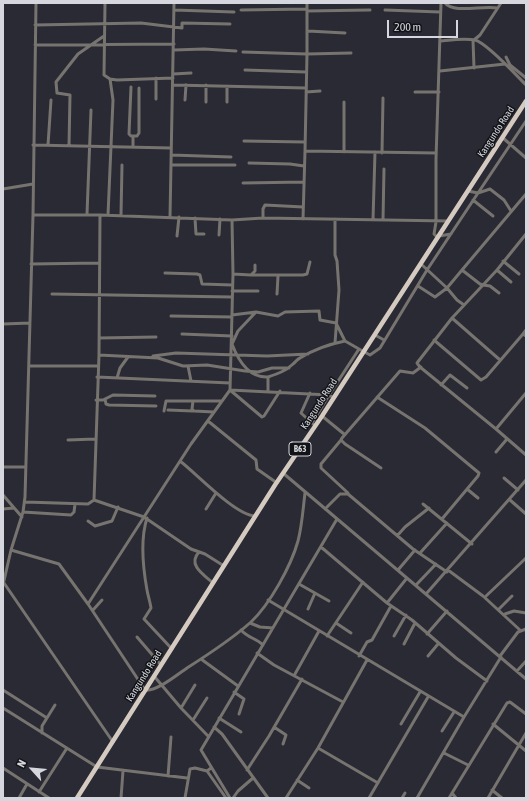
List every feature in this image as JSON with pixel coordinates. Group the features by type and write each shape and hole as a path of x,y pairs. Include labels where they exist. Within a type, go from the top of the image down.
{"highway":[{"name":"Kangundo Road","path":"77,798 114,742 145,690 314,424 322,416 334,398 526,102"}],"street":[{"path":"36,3 33,215 25,502 3,584 114,742"},
{"path":"105,3 104,72 110,79 113,100 108,215"},
{"path":"170,217 174,74 174,3"},
{"path":"303,219 308,31 307,3"},
{"path":"441,3 440,71 436,153 436,222 434,234 438,237 452,234"},
{"path":"445,3 451,7 474,8 486,6 497,8"},
{"path":"474,40 480,35 501,3"},
{"path":"174,10 234,12"},
{"path":"241,10 370,10"},
{"path":"385,10 440,12"},
{"path":"35,25 104,25 141,23 182,28 182,23 230,24"},
{"path":"308,31 345,33"},
{"path":"69,146 70,96 57,93 56,82 70,62 104,36"},
{"path":"440,41 474,40 480,42 526,85"},
{"path":"474,40 474,68"},
{"path":"35,45 174,44"},
{"path":"174,50 204,49 236,51"},
{"path":"243,52 307,54 351,53"},
{"path":"506,56 510,65 526,78"},
{"path":"440,71 505,64"},
{"path":"246,70 306,72"},
{"path":"174,74 191,73"},
{"path":"156,78 156,99"},
{"path":"110,79 173,78"},
{"path":"173,85 306,88"},
{"path":"185,100 186,85"},
{"path":"206,85 206,102"},
{"path":"227,86 227,102"},
{"path":"131,87 129,134 133,136 133,147"},
{"path":"133,136 137,136 139,134 139,88"},
{"path":"306,92 320,91"},
{"path":"414,92 439,92"},
{"path":"382,153 383,98"},
{"path":"48,145 51,100"},
{"path":"344,102 344,152"},
{"path":"87,214 91,110"},
{"path":"336,323 345,341 371,355 380,348 427,270 526,121"},
{"path":"503,138 526,158"},
{"path":"244,142 305,142"},
{"path":"33,145 171,148"},
{"path":"305,151 436,153"},
{"path":"373,220 375,152"},
{"path":"171,155 231,156"},
{"path":"249,163 290,164 304,166"},
{"path":"121,215 122,165"},
{"path":"171,165 236,165"},
{"path":"383,220 384,169"},
{"path":"243,183 304,182"},
{"path":"3,189 33,184"},
{"path":"468,191 478,193 490,190 504,200 511,211"},
{"path":"418,286 435,297 447,288 526,194"},
{"path":"473,200 493,216"},
{"path":"263,218 263,209 265,205 303,207"},
{"path":"33,215 87,214 232,220 263,218 448,221"},
{"path":"94,500 99,338 100,215"},
{"path":"177,236 178,217"},
{"path":"195,218 196,234 204,234"},
{"path":"219,235 220,219"},
{"path":"335,219 335,255 339,290 335,343"},
{"path":"88,604 145,518 180,461 230,390 233,274 232,220"},
{"path":"526,234 496,270 452,318 417,363 420,368 526,455"},
{"path":"424,258 431,264"},
{"path":"503,261 519,274"},
{"path":"233,274 251,276 297,276 307,274 310,269 310,262"},
{"path":"31,264 99,263"},
{"path":"421,264 447,288 456,300 464,305"},
{"path":"251,276 255,271 255,265"},
{"path":"462,270 478,283 490,286 499,293"},
{"path":"496,270 511,282"},
{"path":"165,273 197,274 200,275 202,284 232,285"},
{"path":"414,274 422,279"},
{"path":"277,294 278,276"},
{"path":"232,291 258,291"},
{"path":"402,293 410,298"},
{"path":"52,294 232,296"},
{"path":"171,316 232,316 256,312 278,316 285,312 319,311 320,320 336,323"},
{"path":"250,372 236,354 232,344 238,331 256,312"},
{"path":"452,318 500,360"},
{"path":"3,324 30,323"},
{"path":"434,340 481,380 486,377 524,335 526,330"},
{"path":"182,334 232,336"},
{"path":"375,335 384,340"},
{"path":"99,338 156,337"},
{"path":"98,355 158,358 182,366 207,365 250,372 262,377 268,377 289,368 300,358 308,354 335,343 345,341"},
{"path":"310,393 301,413 314,424 329,395 359,348"},
{"path":"147,357 176,353 268,356 308,354"},
{"path":"118,378 120,368 128,356"},
{"path":"29,366 98,366"},
{"path":"188,366 191,381"},
{"path":"250,372 289,368"},
{"path":"420,368 415,373 400,371 344,434 341,440 321,464 321,468 348,494 397,536 415,550 485,597 521,631"},
{"path":"441,385 450,375 467,388"},
{"path":"97,377 230,383"},
{"path":"268,377 268,390"},
{"path":"230,390 268,390 310,393 329,395 334,398"},
{"path":"230,390 262,417 280,391"},
{"path":"496,429 526,393"},
{"path":"96,400 104,399 113,395 155,396"},
{"path":"377,398 424,428 479,473 442,519"},
{"path":"104,399 106,404 109,406 156,406"},
{"path":"164,411 166,401 168,400 222,401"},
{"path":"193,401 193,411"},
{"path":"168,410 214,412"},
{"path":"322,416 344,434"},
{"path":"208,421 253,457 256,460 257,469 277,483"},
{"path":"68,440 95,439"},
{"path":"496,452 507,439"},
{"path":"341,440 381,468"},
{"path":"180,461 216,493 248,514 256,516"},
{"path":"3,467 26,467"},
{"path":"283,473 526,679"},
{"path":"504,478 518,490"},
{"path":"426,594 472,544 526,481"},
{"path":"325,509 340,494 341,486"},
{"path":"467,489 478,498"},
{"path":"206,509 216,493"},
{"path":"11,550 61,565 93,610 145,690 152,690 201,659 241,630 250,623 268,600 282,578 295,551 300,532 305,493"},
{"path":"340,494 348,494"},
{"path":"3,495 22,517"},
{"path":"25,502 88,504 94,500"},
{"path":"94,500 145,518 183,544 224,566"},
{"path":"510,500 526,514"},
{"path":"23,512 71,515 74,512 75,504"},
{"path":"423,504 472,544"},
{"path":"3,508 14,508"},
{"path":"88,521 95,526 112,521 118,508"},
{"path":"397,536 405,527 429,508"},
{"path":"145,518 144,555 147,590 151,608 144,619 172,649"},
{"path":"253,778 232,798 211,768 201,750 337,519"},
{"path":"420,553 447,523"},
{"path":"321,547 387,603 406,615 438,644 480,678 487,681"},
{"path":"398,570 415,550"},
{"path":"199,552 194,560 196,568 213,583"},
{"path":"485,597 526,558"},
{"path":"416,585 436,564"},
{"path":"387,603 407,578"},
{"path":"327,636 363,582"},
{"path":"299,584 329,601"},
{"path":"308,609 315,593"},
{"path":"499,610 512,596"},
{"path":"93,610 102,600"},
{"path":"268,600 359,656 464,717"},
{"path":"359,656 367,642 372,640 392,606"},
{"path":"504,614 514,610 526,613"},
{"path":"426,634 447,611"},
{"path":"394,636 406,615"},
{"path":"250,623 260,628 273,628"},
{"path":"336,623 351,633"},
{"path":"404,644 415,623"},
{"path":"417,798 500,657 521,631 526,628"},
{"path":"241,630 246,636 257,640 262,645"},
{"path":"295,674 319,631"},
{"path":"137,637 161,665"},
{"path":"428,656 438,644"},
{"path":"257,653 274,665 295,674 343,702"},
{"path":"201,659 238,686"},
{"path":"286,798 318,748 367,660"},
{"path":"517,671 526,661"},
{"path":"154,676 181,708 208,736"},
{"path":"247,770 302,679"},
{"path":"181,708 195,686"},
{"path":"3,690 47,718"},
{"path":"234,692 244,699 239,714"},
{"path":"401,724 420,692"},
{"path":"369,798 428,697"},
{"path":"193,720 207,698"},
{"path":"449,798 493,724 508,702 526,714"},
{"path":"42,733 42,728 55,705"},
{"path":"3,708 97,767 187,778"},
{"path":"442,731 454,712"},
{"path":"219,718 241,732"},
{"path":"493,724 526,751"},
{"path":"214,727 222,734 268,798"},
{"path":"274,727 286,735 283,744"},
{"path":"488,798 526,733"},
{"path":"168,776 172,737"},
{"path":"39,792 67,748"},
{"path":"318,748 378,783"},
{"path":"444,752 468,765"},
{"path":"3,768 49,798"},
{"path":"185,798 187,778 191,768 207,771 226,798"},
{"path":"207,771 211,768"},
{"path":"121,798 123,771"},
{"path":"297,780 309,788"},
{"path":"19,798 27,784"},
{"path":"492,790 502,798"},
{"path":"402,798 405,793"},
{"path":"452,793 456,798"}]}
